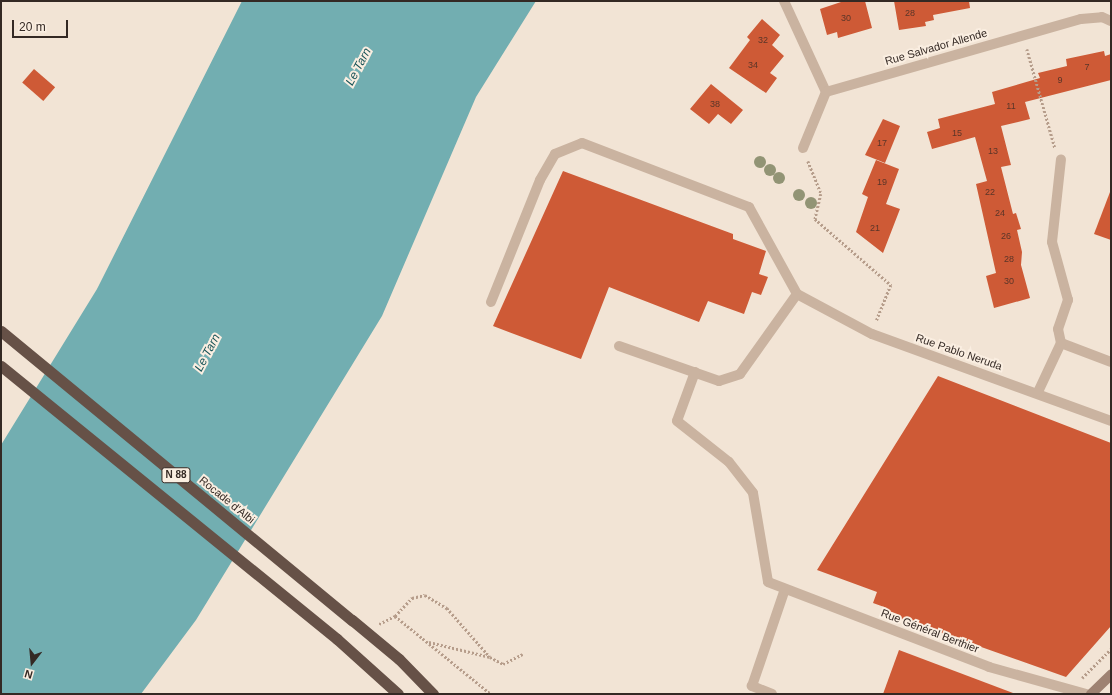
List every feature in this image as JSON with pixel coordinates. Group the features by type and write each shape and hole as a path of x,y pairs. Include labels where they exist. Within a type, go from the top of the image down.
{"highway":[{"name":"Rocade d'Albi","path":"1,331 399,659 433,694"},
{"name":"N 88","path":"1,366 337,639 398,694"},
{"path":"399,659 443,694"}],"main road":[{"path":"1091,694 1111,675"}],"street":[{"path":"784,1 826,92 803,148"},
{"name":"Rue Salvador Allende","path":"826,92 1081,19 1102,18 1111,20"},
{"path":"491,302 540,180 555,154 582,143 749,207 797,294 740,374 719,380 619,346"},
{"path":"1038,392 1061,343 1058,329 1068,300 1052,242 1061,159"},
{"name":"Rue Pablo Neruda","path":"797,294 872,334 1038,392 1111,421"},
{"path":"1061,343 1111,362"},
{"name":"Rue Général Berthier","path":"695,372 677,421 729,462 753,493 768,582 989,667 1086,694"},
{"path":"772,694 750,690 785,588"}],"path":[{"path":"1023,35 1052,143 1061,159"},
{"path":"803,148 822,194 815,219 891,285 872,334"},
{"path":"376,626 395,616 412,598 425,595 447,608 490,657"},
{"path":"395,616 491,694"},
{"path":"427,642 490,657 503,664 523,654"},
{"path":"1075,691 1095,662 1111,649"}],"water":[{"name":"Le Tarn","path":"242,1 536,1 476,97 382,316 196,620 141,694 1,694 1,445 97,289"}],"building":[{"path":"844,1 865,1 872,28 838,38 837,32 827,35 820,9"},
{"path":"894,1 969,1 970,8 933,15 934,20 925,22 926,26 899,30"},
{"path":"762,19 780,35 772,45 784,56 770,73 777,78 766,93 729,68 750,40 747,37"},
{"path":"1104,51 1105,56 1111,54 1111,80 1025,102 1030,119 1001,126 1011,165 1001,167 1013,214 1016,213 1021,229 1017,230 1022,252 1021,265 1030,298 994,308 986,276 996,273 976,184 987,181 975,137 932,149 927,132 940,128 938,119 995,104 992,92 1040,78 1038,73 1067,66 1066,59"},
{"path":"34,69 55,87 43,101 22,83"},
{"path":"711,84 743,110 731,124 718,114 709,124 690,109"},
{"path":"883,119 900,126 885,163 865,155"},
{"path":"876,160 899,169 886,204 900,209 883,253 856,232 868,197 862,194"},
{"path":"563,171 733,234 733,239 766,251 759,274 768,277 761,295 752,292 744,314 708,301 699,322 609,287 581,359 493,326"},
{"path":"1111,192 1111,240 1094,234"},
{"path":"938,376 1111,443 1111,626 1066,677 885,613 887,608 873,603 877,592 817,570"},
{"path":"899,650 1013,693 883,694"}]}
